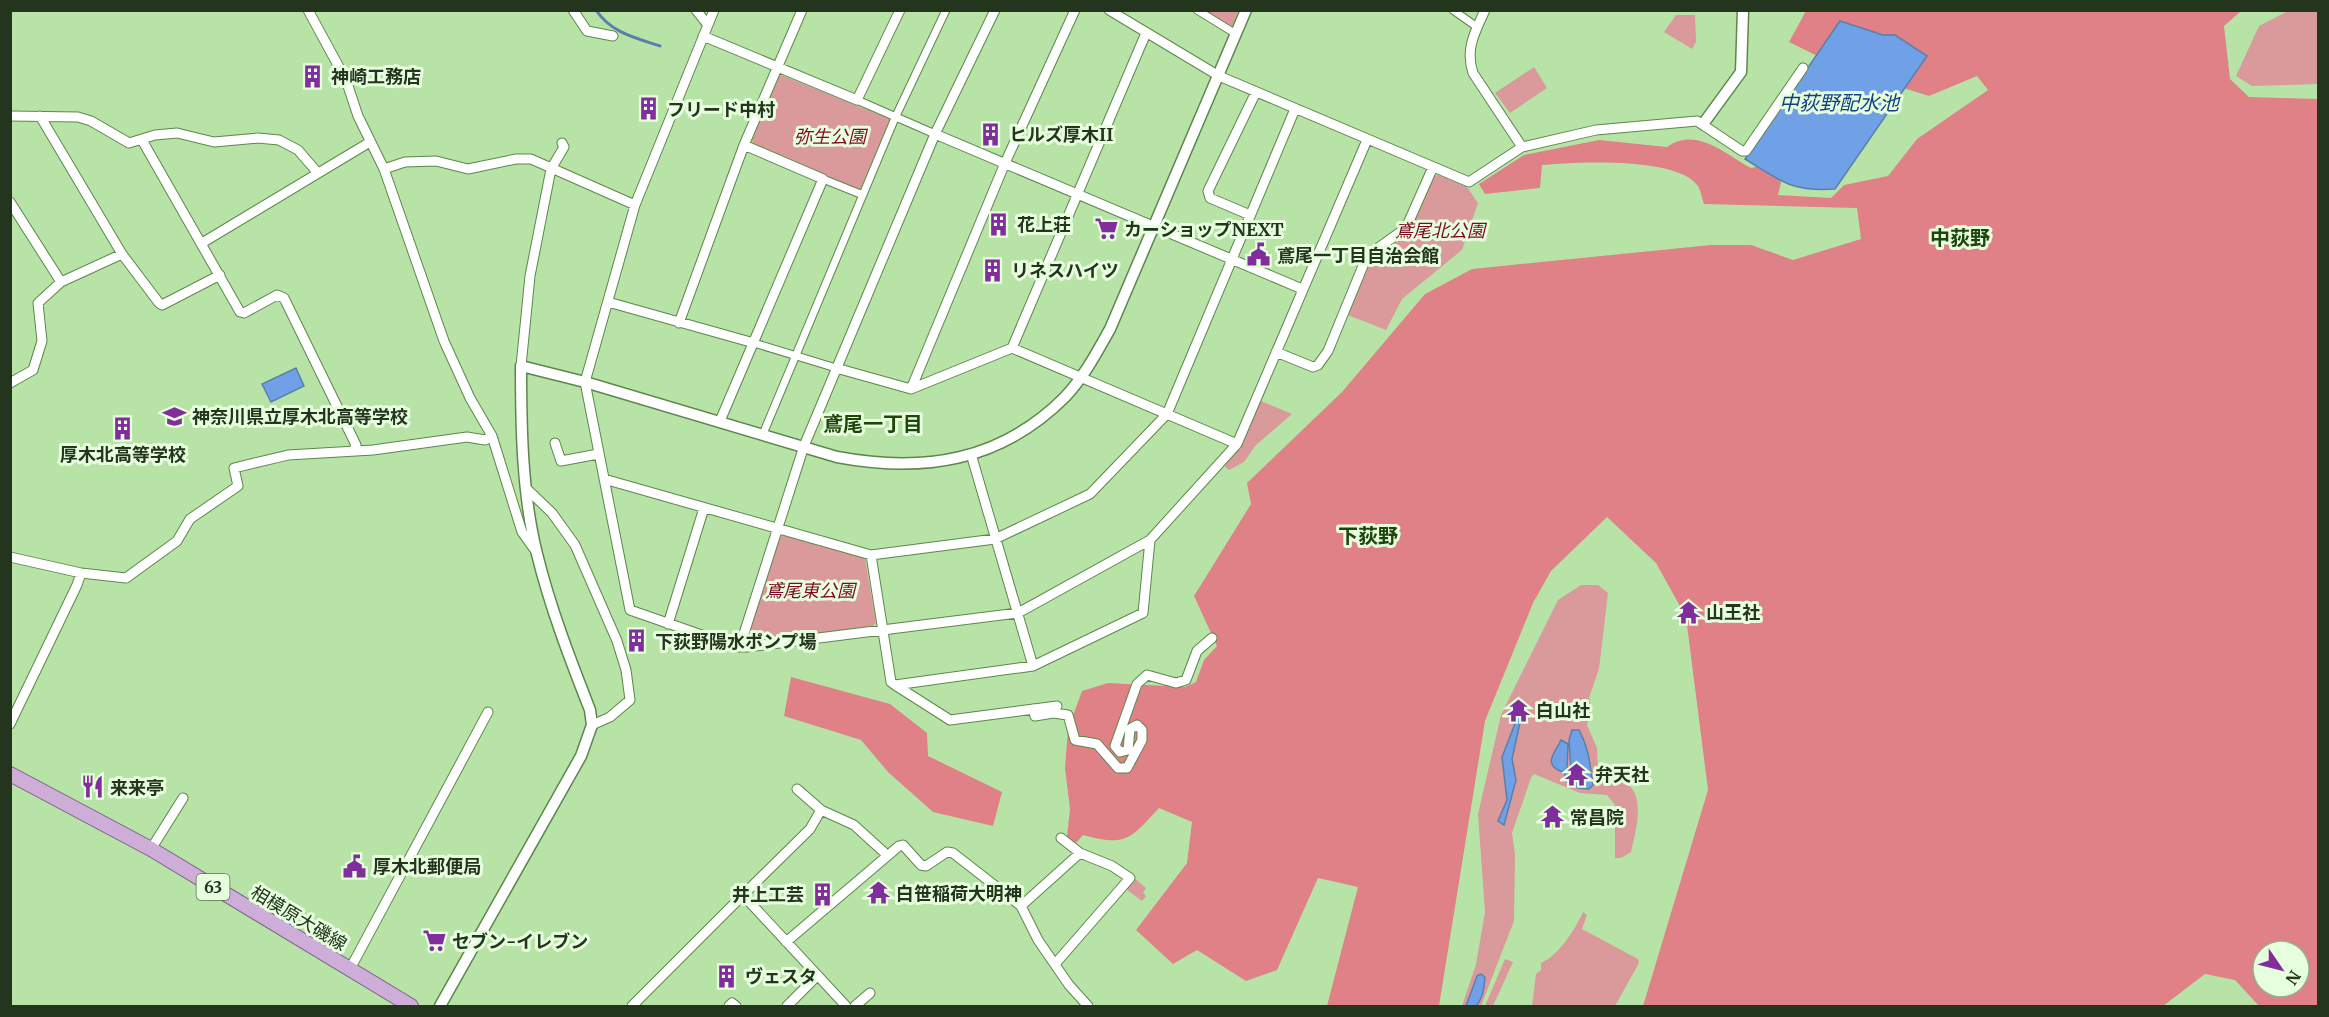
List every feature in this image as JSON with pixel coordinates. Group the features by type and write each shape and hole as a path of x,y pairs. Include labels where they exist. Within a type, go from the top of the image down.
{"main road":[{"name":"相模原大磯線","path":"10,774 151,849 411,1006"}],"street":[{"path":"308,10 346,80 370,142 384,169 444,341 470,398 492,436 525,541 537,553"},
{"path":"573,10 587,31 613,36"},
{"path":"696,10 708,26"},
{"path":"714,10 635,205 585,382 597,454 630,610 740,646 883,631 1018,613 1150,540 1237,444 1367,140"},
{"path":"679,323 744,145 802,10"},
{"path":"857,100 900,10"},
{"path":"763,434 894,118 946,10"},
{"path":"740,646 804,446 934,134 995,10"},
{"path":"911,389 1005,163 1075,10"},
{"path":"1110,10 1219,76 1469,182 1522,147 1596,130 1697,121 1742,151 1746,151 1803,68"},
{"path":"1197,10 1236,34"},
{"path":"521,366 585,382 837,457 875,464 912,465 943,462 994,447 1042,417 1065,396 1082,377 1110,329 1245,10"},
{"path":"1453,10 1477,27"},
{"path":"1485,10 1469,50 1473,73 1522,147"},
{"path":"1703,124 1741,72 1743,10"},
{"path":"1012,348 1146,33"},
{"path":"703,36 1302,289"},
{"path":"1251,215 1210,198 1208,191 1256,92"},
{"path":"604,479 871,555 995,539 1090,494 1167,414 1295,109"},
{"path":"10,116 78,117 91,121 123,142 177,133 214,142 258,138 279,140 298,150 317,172"},
{"path":"40,116 122,254 162,305 220,275"},
{"path":"142,140 240,312 244,313 277,295 284,298 356,445 354,450"},
{"path":"202,243 370,142"},
{"path":"440,1006 581,756 592,725 590,710 558,625 537,553 521,422 521,366 530,276 551,169 564,147 562,143"},
{"path":"744,145 863,195"},
{"path":"384,169 405,162 436,161 468,169 516,159 531,159 635,205"},
{"path":"1276,352 1313,367 1318,365 1328,351 1367,256 1406,228 1433,167"},
{"path":"720,421 824,179"},
{"path":"10,202 61,282"},
{"path":"10,383 33,370 42,341 38,303 61,282 122,254"},
{"path":"608,302 911,389 1012,348 1237,444"},
{"path":"10,557 81,573 126,578 177,541 190,519 238,486 234,468 288,455 373,450 467,437 485,440 492,436"},
{"path":"555,443 561,461 597,454"},
{"path":"971,454 1034,666"},
{"path":"528,490 552,513 575,545 617,641 626,670 630,700 610,717 592,725"},
{"path":"668,624 704,508"},
{"path":"895,685 1034,666 1143,614 1150,540"},
{"path":"871,555 891,682 950,720 1054,708 1068,715 1075,740 1097,744 1118,768 1127,768 1142,740 1142,730 1137,725 1130,729 1128,750 1120,752 1115,746 1140,679 1147,675 1176,683 1186,680 1197,651 1212,638"},
{"path":"10,724 81,573"},
{"path":"350,969 488,712"},
{"path":"797,789 821,810 854,825 887,855"},
{"path":"151,849 183,798"},
{"path":"632,1006 810,829 821,810"},
{"path":"1055,964 1130,878 1112,866 1080,853 1060,838"},
{"path":"786,942 887,855 903,845 921,865 926,866 947,852 953,853 1022,906 1038,940 1088,1006"},
{"path":"1022,906 1080,853"},
{"path":"743,894 846,1006"},
{"path":"787,1006 817,976"},
{"path":"855,1006 870,993"},
{"path":"729,1006 732,1003 737,1005"}],"green space":[{"path":"1203,11 1238,11 1231,28"},
{"path":"2288,11 2318,11 2318,84 2252,86 2236,76 2259,26"},
{"path":"1676,15 1695,15 1696,42 1692,49 1664,32"},
{"path":"1534,67 1547,88 1510,113 1495,93"},
{"name":"弥生公園","path":"781,75 890,119 860,191 753,143 752,140 778,77"},
{"name":"鳶尾北公園","path":"1438,175 1467,187 1478,203 1462,250 1402,299 1386,330 1348,315 1370,262 1410,232 1433,176"},
{"path":"1261,401 1292,414 1256,445 1244,462 1229,470 1225,467 1226,461 1242,444"},
{"name":"鳶尾東公園","path":"782,535 865,558 876,623 873,626 748,642 747,639 779,538"},
{"path":"1581,585 1598,585 1608,593 1599,669 1589,698 1591,711 1587,725 1597,748 1598,771 1606,776 1620,779 1634,792 1638,812 1631,852 1621,858 1615,858 1615,805 1607,795 1580,793 1534,774 1512,833 1515,855 1514,921 1481,1006 1462,1006 1476,964 1485,912 1478,814 1501,715 1558,600"},
{"path":"1134,878 1146,888 1143,893 1146,896 1142,901 1126,889"},
{"path":"1583,912 1587,915 1582,929 1638,959 1639,963 1615,1006 1532,1006 1536,974 1541,970 1541,963 1554,955 1565,942"},
{"path":"1505,959 1513,962 1493,1006 1485,1006"}],"shaded area":[{"path":"1806,11 2241,11 2224,26 2230,79 2249,97 2318,99 2318,1006 2259,1006 2253,999 2311,999 2311,939 2251,939 2251,997 2235,980 2205,974 2163,1006 1643,1006 1708,790 1686,617 1656,563 1607,517 1551,571 1533,603 1485,721 1439,1006 1327,1006 1358,887 1318,878 1277,970 1246,981 1197,950 1173,964 1136,930 1187,863 1192,822 1159,808 1127,838 1109,840 1083,835 1076,843 1067,836 1070,809 1065,768 1068,729 1082,691 1108,683 1185,687 1196,682 1204,660 1217,646 1194,596 1251,504 1247,483 1342,392 1425,294 1472,269 1711,245 1751,245 1793,260 1861,239 1857,208 1704,204 1698,186 1687,176 1648,165 1600,162 1542,165 1540,188 1485,194 1479,184 1524,155 1599,140 1667,147 1678,141 1689,139 1710,144 1751,168 1773,163 1784,170 1778,195 1831,198 1844,185 1888,176 1917,139 1988,90 1977,76 1929,96 1846,70 1789,42"},
{"path":"791,677 890,704 927,733 928,756 1002,792 993,826 933,812 888,772 861,740 784,716"}],"water":[{"name":"中荻野配水池","path":"1840,21 1883,35 1895,35 1927,56 1835,189 1797,187 1778,179 1745,159"},
{"path":"296,368 304,386 271,402 262,384"},
{"path":"1518,716 1521,718 1512,759 1516,780 1504,825 1498,821 1507,800 1502,757"},
{"path":"1572,730 1579,730 1587,750 1593,785 1589,789 1578,788 1565,781 1565,773 1571,770 1569,740"},
{"path":"1561,740 1568,744 1567,769 1562,772 1556,769 1551,762"},
{"path":"1481,974 1485,977 1480,1000 1476,1006 1466,1006 1477,976"}],"waterway":[{"path":"596,10 602,18 617,29 660,46"}],"place":[{"name":"神崎工務店","path":"313,76"},
{"name":"フリード中村","path":"649,109"},
{"name":"ヒルズ厚木II","path":"991,134"},
{"name":"花上荘","path":"999,224"},
{"name":"カーショップNEXT","path":"1106,229"},
{"name":"鳶尾一丁目自治会館","path":"1259,255"},
{"name":"リネスハイツ","path":"993,270"},
{"name":"神奈川県立厚木北高等学校","path":"174,416"},
{"name":"厚木北高等学校","path":"123,428"},
{"name":"山王社","path":"1688,612"},
{"name":"下荻野陽水ポンプ場","path":"637,641"},
{"name":"白山社","path":"1518,710"},
{"name":"弁天社","path":"1577,774"},
{"name":"来来亭","path":"92,787"},
{"name":"常昌院","path":"1552,817"},
{"name":"厚木北郵便局","path":"355,866"},
{"name":"白笹稲荷大明神","path":"878,893"},
{"name":"井上工芸","path":"822,894"},
{"name":"セブン-イレブン","path":"434,941"},
{"name":"ヴェスタ","path":"727,976"}],"district":[{"name":"中荻野","path":"1960,237"},
{"name":"鳶尾一丁目","path":"873,423"},
{"name":"下荻野","path":"1368,535"}]}
